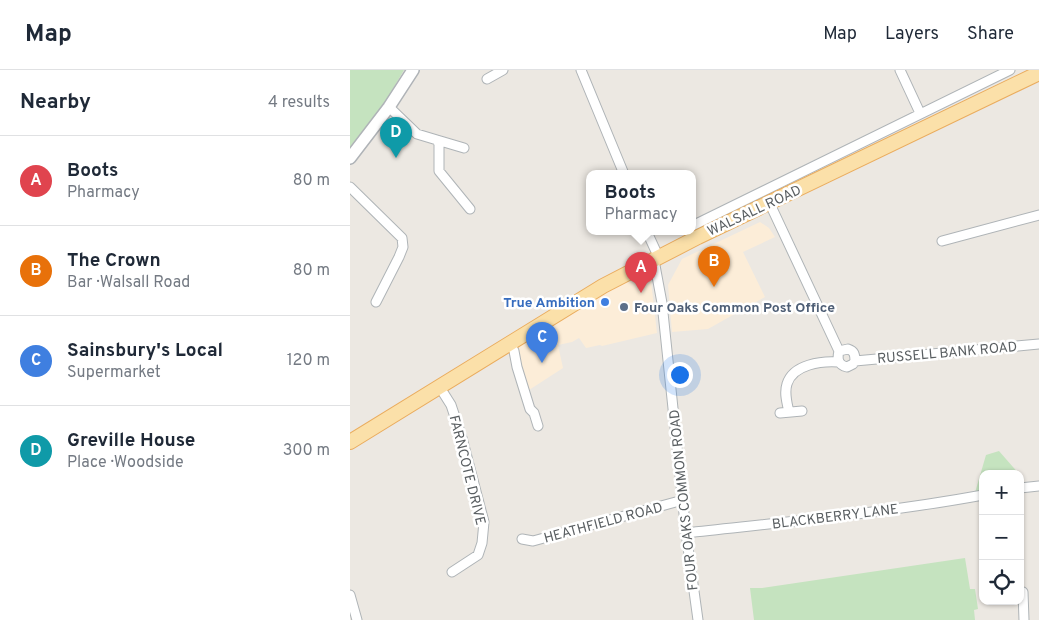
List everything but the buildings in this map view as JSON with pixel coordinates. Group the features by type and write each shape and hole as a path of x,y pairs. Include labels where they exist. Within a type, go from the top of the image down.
{"main road":[{"path":"350,158 389,107 413,70"},
{"name":"WALSALL ROAD","path":"350,442 603,286 698,237 1039,73"}],"street":[{"path":"487,79 503,70"},
{"path":"581,70 622,170"},
{"path":"900,70 920,113"},
{"name":"WALSALL ROAD","path":"696,224 1010,70"},
{"path":"389,107 416,134 464,148"},
{"path":"437,140 439,144 439,171 470,209"},
{"path":"350,187 402,238 403,247 399,257 376,302"},
{"path":"770,204 839,352 838,362 824,361 809,365 784,382 785,412 802,411"},
{"path":"942,241 1039,215"},
{"name":"FOUR OAKS COMMON ROAD","path":"648,235 657,259 686,533 698,620"},
{"path":"510,343 514,351 530,409 534,413 538,426"},
{"name":"RUSSELL BANK ROAD","path":"838,362 847,367 856,361 1039,344"},
{"path":"839,352 848,349 852,350 856,361"},
{"name":"FARNCOTE DRIVE","path":"439,386 451,405 462,438 484,522 482,544 478,555 452,572"},
{"path":"1024,488 1039,486"},
{"name":"BLACKBERRY LANE","path":"686,533 829,517 979,496"},
{"name":"HEATHFIELD ROAD","path":"522,539 533,541 683,500"},
{"path":"350,594 357,620"},
{"path":"1023,605 1024,620"}],"shaded area":[{"path":"760,222 769,228 775,237 743,252 765,297 708,329 672,332 668,285 682,259"},
{"path":"646,270 651,281 657,333 586,348 579,338 572,342 558,345 563,368 529,390 518,359 517,347 591,299"}],"green space":[{"path":"350,70 404,70 384,104 350,147"},
{"path":"999,451 1016,470 982,470 986,455"},
{"path":"979,479 979,495 974,496"},
{"path":"965,558 970,589 975,589 978,609 974,610 975,620 754,620 750,588 762,588"}],"place":[{"name":"Greville House","path":"396,158"},
{"name":"The Crown","path":"714,287"},
{"name":"Boots","path":"641,293"},
{"name":"True Ambition","path":"605,302"},
{"name":"Four Oaks Common Post Office","path":"624,307"},
{"name":"Sainsbury's Local","path":"542,363"}]}
